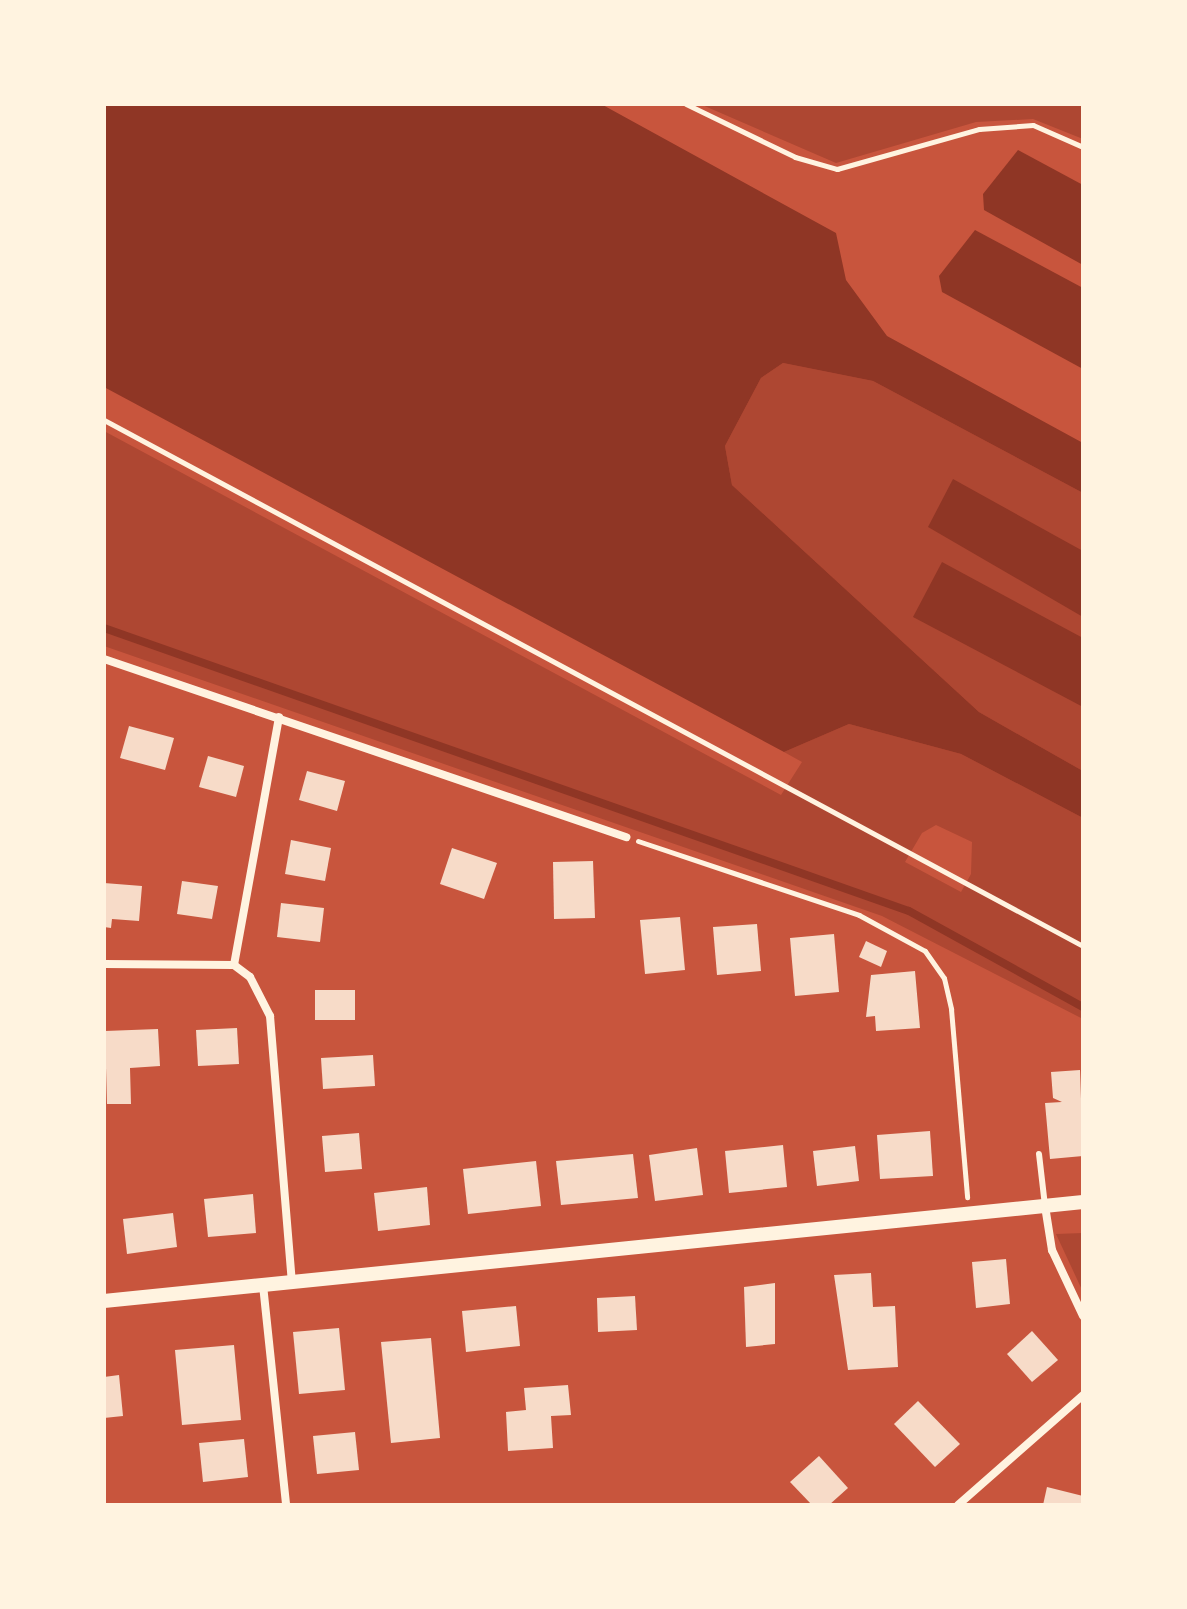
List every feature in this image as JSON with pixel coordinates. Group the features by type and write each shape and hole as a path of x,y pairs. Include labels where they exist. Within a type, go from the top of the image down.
{"street":[{"path":"104,659 626,837"},
{"path":"234,965 279,717"},
{"path":"104,964 234,965 250,977 270,1016 292,1281"},
{"path":"104,1301 1083,1202"},
{"path":"1045,1206 1052,1250 1083,1316"},
{"path":"263,1285 286,1505"},
{"path":"958,1505 1083,1395"}],"lane":[{"path":"1039,1154 1045,1206"}],"path":[{"path":"686,104 809,161 837,169 879,160 979,129 1033,125 1083,147"},
{"path":"104,420 1083,946"},
{"path":"626,837 859,915 925,951 944,978 951,1009 969,1214"}],"shaded area":[{"path":"104,104 601,104 836,233 846,280 887,336 1083,443 1083,493 873,381 783,363 761,378 725,446 732,485 979,712 1083,771 1083,818 961,754 849,724 784,752 104,387"},
{"path":"700,104 1083,104 1083,139 1033,119 976,122 836,163"},
{"path":"1018,150 1083,185 1083,265 984,210 983,194"},
{"path":"975,230 1083,288 1083,369 942,292 939,276"},
{"path":"783,363 873,381 1083,493 1083,771 979,712 732,485 725,446 761,378"},
{"path":"104,431 781,795 802,762 784,752 849,724 961,754 1083,818 1083,1019 882,916 104,646","holes":["936,825 972,842 971,874 961,892 905,862 922,833"]},
{"path":"953,479 1083,551 1083,617 928,527"},
{"path":"942,562 1083,638 1083,707 913,617"},
{"path":"1083,1233 1083,1292 1056,1234"}],"building":[{"path":"129,726 174,738 165,770 120,758"},
{"path":"208,756 244,766 236,797 199,787"},
{"path":"307,771 345,781 337,811 299,800"},
{"path":"291,840 331,848 325,881 285,874"},
{"path":"452,848 497,863 484,899 440,884"},
{"path":"593,861 595,918 554,919 553,862"},
{"path":"182,881 218,886 212,919 177,914"},
{"path":"104,883 142,886 139,921 112,919 111,928 104,927"},
{"path":"281,903 324,908 320,942 277,937"},
{"path":"680,917 685,970 645,974 640,920"},
{"path":"757,924 761,971 717,975 713,927"},
{"path":"834,934 839,992 795,996 790,938"},
{"path":"866,941 887,951 881,967 859,957"},
{"path":"915,971 920,1028 876,1031 875,1016 866,1017 871,975"},
{"path":"315,990 355,990 355,1020 315,1020"},
{"path":"237,1028 239,1064 198,1066 196,1030"},
{"path":"158,1029 160,1066 130,1068 131,1104 107,1104 105,1031"},
{"path":"373,1055 375,1086 323,1089 321,1058"},
{"path":"1080,1070 1083,1156 1050,1159 1045,1103 1062,1102 1053,1098 1051,1072"},
{"path":"930,1131 933,1176 880,1179 877,1135"},
{"path":"359,1133 362,1169 325,1172 322,1136"},
{"path":"783,1145 787,1187 729,1193 725,1151"},
{"path":"855,1146 859,1181 817,1186 813,1151"},
{"path":"697,1148 703,1195 655,1201 649,1155"},
{"path":"633,1154 638,1198 561,1205 556,1161"},
{"path":"536,1161 541,1206 468,1214 463,1169"},
{"path":"427,1187 430,1225 378,1231 374,1193"},
{"path":"253,1194 256,1233 208,1237 204,1199"},
{"path":"173,1213 177,1247 127,1254 123,1219"},
{"path":"1006,1259 1010,1304 976,1308 972,1262"},
{"path":"871,1273 873,1307 895,1306 898,1367 848,1370 834,1275"},
{"path":"775,1283 775,1344 746,1347 744,1287"},
{"path":"635,1296 637,1330 598,1332 597,1298"},
{"path":"516,1306 520,1346 466,1352 462,1311"},
{"path":"339,1328 345,1390 299,1394 293,1332"},
{"path":"1032,1331 1058,1360 1032,1382 1007,1354"},
{"path":"431,1338 440,1438 391,1443 381,1342"},
{"path":"234,1345 241,1420 182,1425 175,1350"},
{"path":"119,1375 123,1416 104,1418 104,1377"},
{"path":"568,1385 571,1415 551,1416 553,1448 508,1451 506,1412 526,1410 524,1388"},
{"path":"918,1401 960,1444 935,1467 894,1424"},
{"path":"355,1432 359,1470 317,1474 313,1436"},
{"path":"244,1439 248,1477 203,1482 199,1443"},
{"path":"819,1456 848,1488 829,1505 812,1505 790,1482"},
{"path":"1047,1487 1083,1496 1082,1505 1043,1505"}],"waterway":[{"path":"104,628 909,911 1083,1007"}]}
